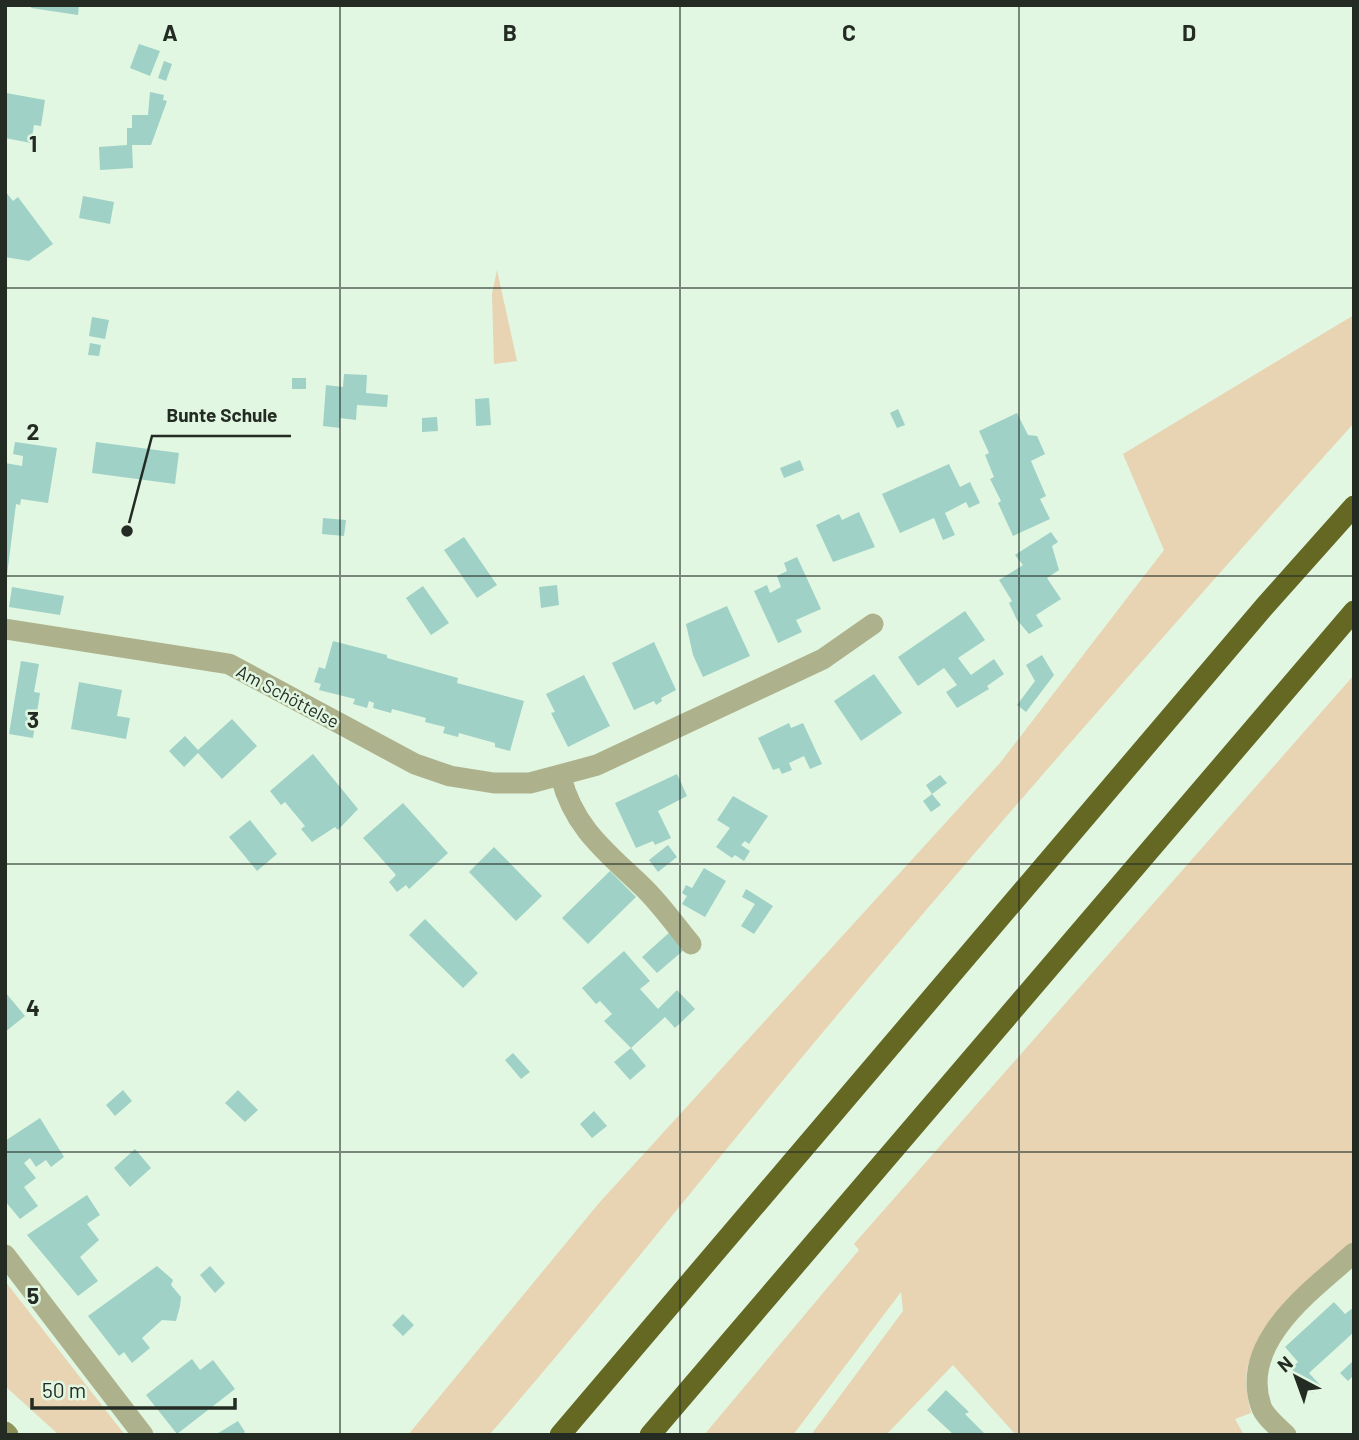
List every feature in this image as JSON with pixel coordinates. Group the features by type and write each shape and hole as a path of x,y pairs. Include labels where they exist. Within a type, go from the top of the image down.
{"highway":[{"path":"560,1435 1264,607 1354,506"},
{"path":"650,1435 1354,611"}],"street":[{"name":"Am Schöttelse","path":"5,629 229,664 415,764 450,776 494,783 530,783 561,777 597,765 823,659 873,624"},
{"path":"561,777 566,798 589,836 648,892 691,944"},
{"path":"1286,1435 1261,1408 1257,1380 1261,1353 1284,1319 1354,1254"},
{"path":"5,1255 143,1435"}],"shaded area":[{"path":"497,270 517,361 494,364 492,294"},
{"path":"1354,315 1354,423 1150,652 950,883 489,1435 408,1435 599,1203 1000,763 1164,550 1123,454"},
{"path":"1354,675 1354,1241 1295,1300 1254,1353 1246,1377 1251,1413 1235,1419 1244,1435 1016,1435 953,1365 886,1435 811,1435 903,1311 901,1292 793,1435 704,1435 859,1250 854,1244"},
{"path":"5,1281 125,1435 59,1435 5,1386"}],"building":[{"path":"32,5 79,5 78,15 31,8"},
{"path":"139,44 160,51 150,76 130,68"},
{"path":"164,61 172,64 166,81 158,78"},
{"path":"150,92 164,95 163,100 167,101 151,145 132,145 133,168 100,170 99,147 127,145 127,128 132,128 132,115 148,115"},
{"path":"6,93 45,100 41,126 34,125 31,143 5,138"},
{"path":"5,191 13,201 18,197 53,244 29,261 5,257"},
{"path":"83,196 114,202 110,224 79,218"},
{"path":"92,317 109,320 105,339 89,336"},
{"path":"90,343 101,345 99,356 88,355"},
{"path":"344,374 367,375 366,393 388,395 387,407 357,405 356,420 340,418 340,428 323,426 326,385 343,387"},
{"path":"292,378 306,378 306,389 292,389"},
{"path":"489,398 491,425 476,426 475,399"},
{"path":"898,409 905,425 897,428 890,413"},
{"path":"1017,413 1028,435 1037,436 1045,454 1031,461 1046,496 1040,499 1050,519 1013,536 990,479 994,477 985,455 989,453 979,431"},
{"path":"437,417 438,431 422,432 422,418"},
{"path":"15,442 57,448 48,503 21,499 20,505 16,504 7,575 5,463 22,466 23,456 13,454"},
{"path":"96,442 179,453 175,484 92,473"},
{"path":"800,460 804,470 784,478 780,468"},
{"path":"949,464 960,487 970,482 980,503 969,508 966,502 945,513 955,535 943,540 934,518 900,533 882,494"},
{"path":"859,512 875,547 833,562 816,525 839,514 842,520"},
{"path":"323,518 346,520 344,536 322,534"},
{"path":"1051,532 1058,542 1052,546 1059,570 1047,578 1061,599 1036,615 1043,626 1029,634 1017,620 1009,603 1012,601 999,580 1023,565 1015,555"},
{"path":"464,537 497,585 477,598 444,550"},
{"path":"797,557 821,609 796,620 802,632 778,643 754,591 767,585 770,593 781,587 777,576 787,571 784,563"},
{"path":"557,585 559,605 541,608 539,587"},
{"path":"423,586 449,623 431,635 406,598"},
{"path":"12,587 64,596 60,615 9,607"},
{"path":"727,606 750,656 703,677 693,655 686,624"},
{"path":"965,611 985,640 958,658 971,675 994,659 1004,674 987,686 989,689 957,708 946,692 957,685 944,668 918,686 898,657"},
{"path":"333,641 458,678 457,683 524,701 510,751 495,747 495,743 459,733 458,737 443,733 445,727 425,722 426,718 392,709 391,713 373,708 374,703 369,701 367,708 353,704 355,699 319,690 321,684 314,682 319,667 325,669"},
{"path":"654,642 676,690 661,698 662,701 656,705 654,701 634,710 612,663"},
{"path":"1042,655 1054,675 1026,712 1017,705 1035,681 1026,665"},
{"path":"21,661 39,664 34,692 40,693 33,738 9,734"},
{"path":"874,674 902,713 861,741 834,701"},
{"path":"584,675 610,726 568,747 551,713 555,712 546,694"},
{"path":"79,682 122,690 117,716 130,718 126,739 71,729"},
{"path":"232,719 257,746 222,779 198,753 184,767 169,751 185,736 198,750"},
{"path":"789,723 791,728 803,723 822,764 810,769 804,756 789,763 792,770 782,774 779,768 773,770 758,738"},
{"path":"313,754 358,809 338,830 335,827 312,842 301,829 305,826 285,802 281,805 270,791"},
{"path":"677,774 687,796 658,811 671,838 655,845 653,841 636,848 615,803"},
{"path":"940,775 947,783 932,794 926,785"},
{"path":"932,794 941,805 931,812 923,801"},
{"path":"733,796 768,816 749,844 745,841 741,845 750,851 744,861 735,855 732,858 716,847 730,828 717,820"},
{"path":"403,803 448,853 409,889 406,885 397,892 389,882 396,875 363,838"},
{"path":"250,820 277,854 257,871 229,837"},
{"path":"668,845 677,857 658,872 649,860"},
{"path":"494,847 542,896 516,921 469,872"},
{"path":"704,868 726,881 705,917 682,904 687,896 682,893 686,885 692,888"},
{"path":"610,871 636,897 588,944 562,918"},
{"path":"746,889 773,906 754,934 741,926 755,904 742,897"},
{"path":"425,919 478,973 463,988 409,935"},
{"path":"670,932 685,949 657,973 642,957"},
{"path":"624,951 650,981 640,989 658,1009 677,990 695,1009 675,1028 665,1017 631,1048 604,1021 612,1014 600,1001 596,1004 582,988"},
{"path":"5,992 25,1016 5,1032"},
{"path":"631,1048 646,1066 630,1080 614,1062"},
{"path":"513,1053 530,1072 521,1079 505,1060"},
{"path":"123,1090 132,1101 115,1116 106,1105"},
{"path":"238,1090 258,1110 245,1122 225,1103"},
{"path":"594,1111 607,1126 592,1138 580,1124"},
{"path":"40,1118 64,1157 51,1167 46,1160 36,1167 30,1158 24,1163 36,1178 24,1187 38,1206 20,1219 5,1201 5,1141"},
{"path":"135,1149 151,1168 130,1187 114,1168"},
{"path":"87,1195 100,1215 87,1224 99,1240 80,1257 98,1281 78,1296 27,1235"},
{"path":"157,1266 173,1280 171,1285 181,1297 180,1306 176,1321 162,1320 142,1338 150,1348 132,1363 124,1352 119,1356 88,1316"},
{"path":"210,1266 225,1283 215,1293 200,1275"},
{"path":"1334,1302 1345,1314 1354,1307 1354,1332 1309,1373 1321,1386 1312,1393 1290,1369 1298,1362 1285,1347"},
{"path":"403,1314 414,1325 403,1336 392,1325"},
{"path":"192,1359 200,1370 213,1360 235,1389 177,1434 146,1395"},
{"path":"1354,1360 1354,1375 1348,1381 1340,1373"},
{"path":"946,1390 969,1412 965,1414 986,1435 954,1435 927,1410"},
{"path":"238,1421 245,1432 242,1435 215,1435"}],"place":[{"name":"Bunte Schule","path":"127,531"}]}
